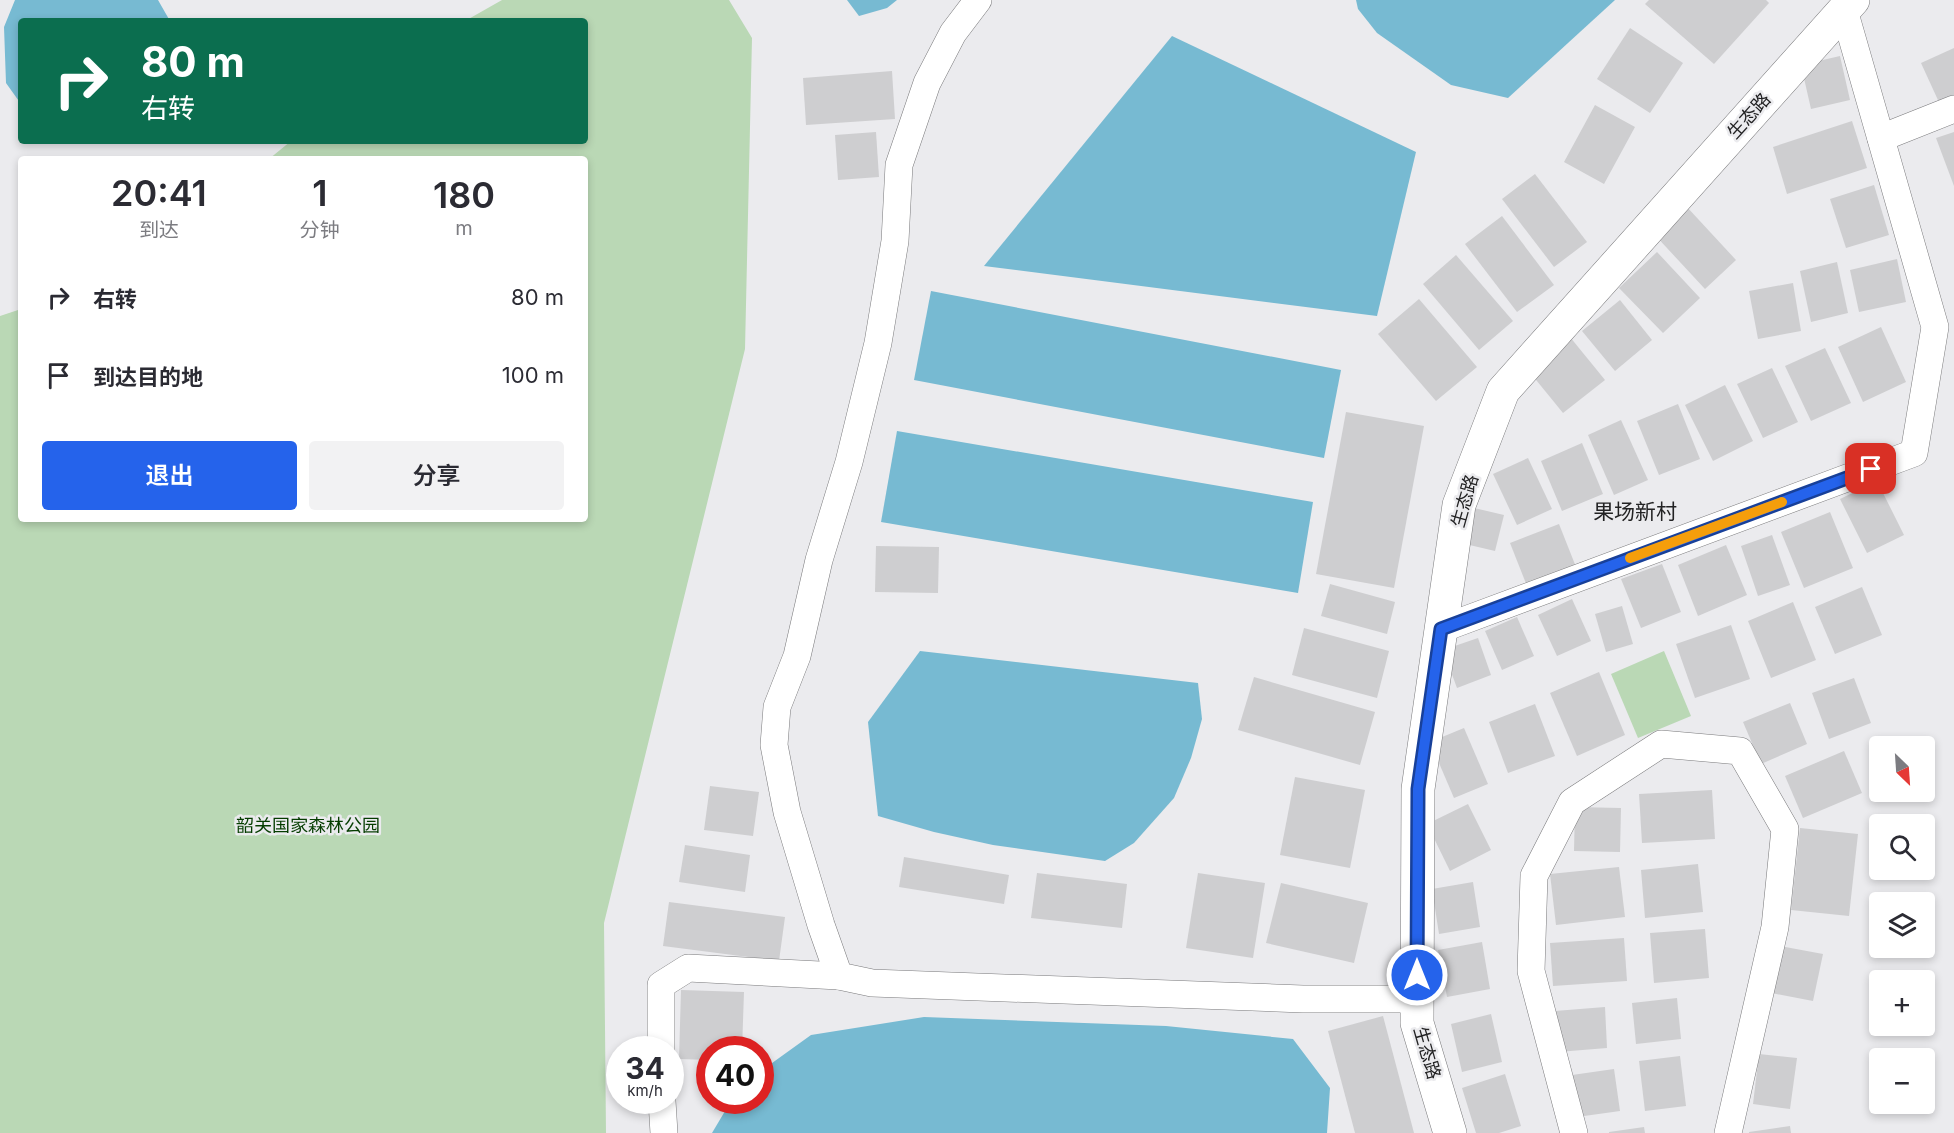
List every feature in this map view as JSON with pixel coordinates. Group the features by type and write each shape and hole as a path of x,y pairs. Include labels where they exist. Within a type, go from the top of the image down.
{"street":[{"path":"839,976 787,812 774,745 777,707 797,656 819,560 849,462 878,343 895,241 899,165 927,83 953,33 978,0"},
{"path":"1441,629 1914,453 1935,327 1881,138 1849,5"},
{"name":"生态路","path":"1450,1133 1417,1023 1418,789 1459,505 1503,391 1849,5"},
{"path":"1881,138 1954,108"},
{"path":"1574,1133 1531,971 1534,876 1572,802 1661,744 1740,751 1785,829 1775,927 1728,1133"},
{"path":"661,1036 661,985 688,968 839,976 872,983 1303,999 1417,999"},
{"path":"663,1114 664,1133"}],"green space":[{"name":"韶关国家森林公园","path":"502,0 729,0 752,38 745,349 604,923 606,1133 0,1133 0,316 18,310 18,522 588,522 588,156 273,156 287,144 588,144 588,18 470,18"},
{"path":"1664,651 1691,716 1638,738 1611,674"}],"water":[{"path":"15,0 158,0 168,18 18,18 18,100 6,83 4,27"},
{"path":"847,0 897,0 887,8 859,16"},
{"path":"1356,0 1615,0 1508,98 1451,85 1377,33 1358,9"},
{"path":"1172,36 1416,152 1377,316 984,266"},
{"path":"931,291 1341,370 1324,458 914,380"},
{"path":"897,431 1313,502 1298,593 881,522"},
{"path":"920,651 1198,683 1202,719 1191,758 1174,798 1134,843 1105,861 993,845 934,832 878,816 868,722"},
{"path":"924,1017 1166,1026 1293,1039 1330,1088 1327,1133 712,1133 723,1114 774,1114 774,1062 811,1035"}],"building":[{"path":"1649,0 1766,0 1769,3 1714,64 1645,4"},
{"path":"1630,28 1683,63 1650,113 1597,79"},
{"path":"1954,48 1954,105 1943,111 1921,63"},
{"path":"1840,56 1850,100 1811,109 1801,65"},
{"path":"892,71 895,119 806,125 803,78"},
{"path":"1595,105 1635,127 1604,184 1564,162"},
{"path":"1852,121 1867,168 1787,194 1773,147"},
{"path":"876,132 879,177 838,180 835,135"},
{"path":"1954,132 1954,186 1936,138"},
{"path":"1535,174 1587,242 1554,267 1502,199"},
{"path":"1874,185 1889,235 1846,248 1830,199"},
{"path":"1686,206 1736,260 1705,289 1654,234"},
{"path":"1502,216 1554,285 1517,312 1465,244"},
{"path":"1657,252 1700,298 1663,333 1619,288"},
{"path":"1456,255 1513,321 1479,350 1423,284"},
{"path":"1897,259 1906,302 1859,312 1850,270"},
{"path":"1837,262 1848,313 1811,322 1800,271"},
{"path":"1793,283 1801,331 1758,339 1749,291"},
{"path":"1419,299 1477,367 1436,401 1378,334"},
{"path":"1620,300 1652,340 1615,371 1582,331"},
{"path":"1881,327 1906,382 1863,402 1838,347"},
{"path":"1570,337 1605,380 1563,413 1528,370"},
{"path":"1825,348 1851,403 1811,421 1785,366"},
{"path":"1772,368 1798,422 1763,438 1737,384"},
{"path":"1725,385 1753,441 1713,461 1685,405"},
{"path":"1678,404 1700,459 1659,475 1637,421"},
{"path":"1346,412 1424,426 1394,588 1316,574"},
{"path":"1621,420 1648,480 1614,495 1588,435"},
{"path":"1582,443 1603,494 1562,511 1541,461"},
{"path":"1528,458 1552,509 1517,525 1493,474"},
{"path":"1877,481 1904,535 1867,553 1840,499"},
{"path":"1470,507 1504,515 1495,551 1461,543"},
{"path":"1830,512 1853,568 1804,588 1781,532"},
{"path":"1559,524 1578,572 1529,591 1510,543"},
{"path":"1772,535 1790,585 1758,596 1741,546"},
{"path":"1726,545 1747,595 1698,616 1678,565"},
{"path":"876,546 939,547 938,593 875,592"},
{"path":"1662,564 1681,612 1641,628 1621,579"},
{"path":"1330,584 1395,602 1387,634 1321,616"},
{"path":"1862,587 1882,635 1835,654 1815,607"},
{"path":"1572,599 1591,641 1557,656 1538,615"},
{"path":"1793,602 1816,660 1771,678 1748,621"},
{"path":"1622,606 1633,644 1606,652 1595,614"},
{"path":"1517,617 1534,656 1502,670 1485,631"},
{"path":"1731,625 1750,679 1695,698 1676,644"},
{"path":"1304,628 1389,651 1377,698 1292,675"},
{"path":"1478,638 1491,675 1457,688 1443,650"},
{"path":"1599,672 1625,735 1577,756 1550,693"},
{"path":"1254,677 1375,712 1360,765 1238,730"},
{"path":"1854,678 1871,723 1829,739 1812,693"},
{"path":"1790,703 1807,744 1761,764 1743,722"},
{"path":"1535,704 1555,756 1508,773 1489,722"},
{"path":"1464,728 1488,784 1454,798 1430,742"},
{"path":"1844,751 1862,793 1803,818 1785,776"},
{"path":"1295,777 1365,790 1350,868 1280,855"},
{"path":"710,786 759,792 753,836 704,830"},
{"path":"1712,790 1715,839 1642,843 1639,794"},
{"path":"1468,804 1491,850 1450,871 1427,824"},
{"path":"1575,807 1621,808 1620,852 1574,851"},
{"path":"1800,828 1858,834 1849,916 1791,910"},
{"path":"685,845 750,855 745,892 679,882"},
{"path":"904,857 1009,875 1004,904 899,887"},
{"path":"1698,864 1703,912 1645,918 1641,870"},
{"path":"1619,867 1625,917 1556,925 1550,874"},
{"path":"1037,873 1127,884 1122,928 1031,918"},
{"path":"1198,873 1265,883 1253,958 1186,948"},
{"path":"1473,882 1480,927 1439,934 1432,889"},
{"path":"1281,883 1368,903 1354,963 1266,943"},
{"path":"669,902 785,917 779,961 663,946"},
{"path":"1705,929 1709,978 1654,983 1650,933"},
{"path":"1624,938 1627,981 1553,986 1550,943"},
{"path":"1482,942 1490,989 1447,997 1438,950"},
{"path":"1780,946 1823,954 1813,1001 1771,993"},
{"path":"681,990 744,992 742,1036 696,1036 696,1060 684,1059 684,1036 680,1036"},
{"path":"1677,998 1681,1039 1636,1044 1632,1003"},
{"path":"1605,1007 1607,1048 1558,1052 1555,1011"},
{"path":"1491,1014 1502,1062 1462,1072 1451,1024"},
{"path":"1383,1016 1414,1133 1355,1133 1328,1031"},
{"path":"1759,1054 1797,1058 1790,1109 1753,1104"},
{"path":"1680,1056 1686,1106 1645,1111 1639,1061"},
{"path":"1614,1069 1620,1111 1577,1117 1572,1075"},
{"path":"1505,1074 1521,1126 1499,1133 1476,1133 1462,1088"},
{"path":"1790,1126 1791,1133 1749,1133 1749,1132"},
{"path":"1644,1127 1645,1133 1609,1133 1609,1132"}],"slow traffic":[{"path":"1630,558 1782,502"}],"district":[{"name":"果场新村","path":"1635,512"}],"route":[{"path":"1417,975 1418,789 1441,629 1871,469"}]}
